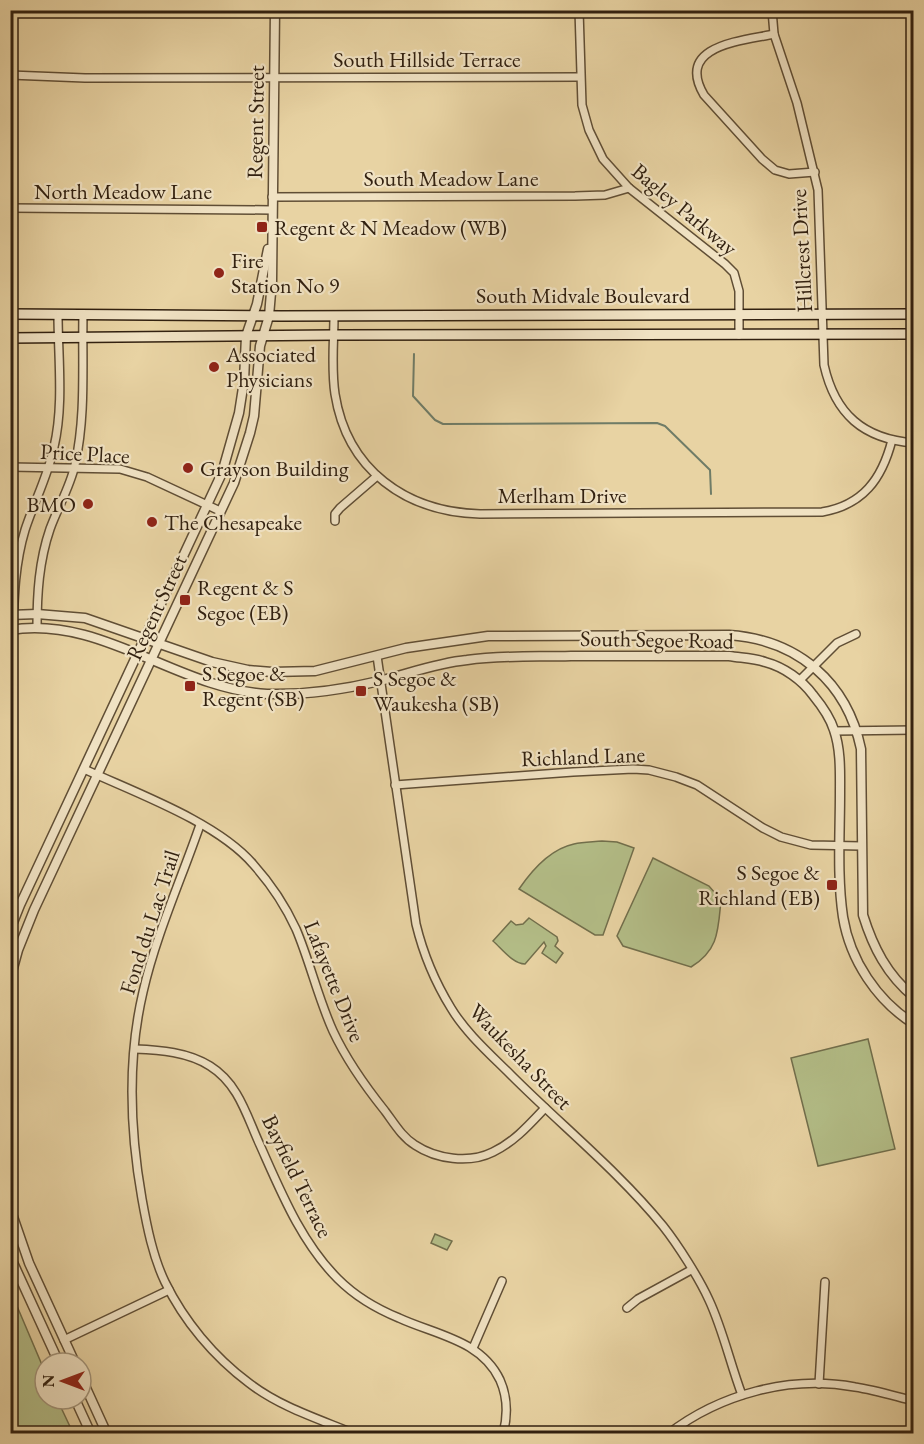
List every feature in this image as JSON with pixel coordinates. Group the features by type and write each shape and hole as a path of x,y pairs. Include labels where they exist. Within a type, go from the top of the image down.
{"main road":[{"name":"South Midvale Boulevard","path":"10,314 334,316 914,314"},
{"name":"South Midvale Boulevard","path":"10,338 914,334"}],"street":[{"name":"Regent Street","path":"10,978 34,910 234,483 250,433 256,400 262,336 269,316 272,281 275,10"},
{"name":"Bagley Parkway","path":"579,10 580,77 585,117 591,136 603,159 628,188 734,273 739,291 739,335"},
{"name":"Hillcrest Drive","path":"772,10 774,34 815,172 820,213 824,365 828,385 837,402 856,423 881,437 914,443"},
{"path":"774,34 712,48 701,60 698,68 699,85 704,94 775,170 789,174 815,172"},
{"name":"South Hillside Terrace","path":"10,75 85,78 580,77"},
{"name":"South Meadow Lane","path":"272,197 575,196 605,195 628,188"},
{"name":"North Meadow Lane","path":"10,208 272,210"},
{"name":"Regent Street","path":"10,930 222,473 240,413 246,336 257,304 272,234"},
{"path":"12,630 14,589 19,555 25,529 49,467 58,419 58,314"},
{"path":"37,628 38,585 47,539 75,468 84,406 83,314"},
{"name":"Merlham Drive","path":"334,316 333,375 342,422 357,452 386,484 414,501 461,513 822,512 841,507 865,493 880,474 892,440"},
{"name":"Price Place","path":"10,467 107,468 138,474 220,511"},
{"path":"335,521 335,514 340,508 377,476"},
{"name":"South Segoe Road","path":"12,615 37,614 86,618 233,668 272,672 315,671 406,648 488,636 729,635 769,642 813,666 842,697 857,730 861,749 863,915 871,941 885,967 914,997"},
{"name":"South Segoe Road","path":"12,630 37,628 98,638 208,682 239,691 265,693 314,693 379,681 438,664 499,657 729,656 766,662 800,680 829,717 835,731 840,778 843,919 855,955 871,985 888,1005 914,1024"},
{"path":"800,680 837,643 856,634"},
{"name":"Waukesha Street","path":"376,656 416,924 427,960 451,1008 464,1027 545,1108 610,1167 673,1239 708,1298 742,1395"},
{"path":"835,731 914,730"},
{"name":"Lafayette Drive","path":"84,769 214,832 252,863 282,901 296,929 323,1007 343,1051 358,1076 404,1136 415,1145 442,1156 458,1159 479,1157 506,1145 545,1108"},
{"name":"Richland Lane","path":"395,785 564,772 633,769 649,771 697,785 781,837 811,845 861,846"},
{"name":"Fond du Lac Trail","path":"200,825 153,955 143,994 135,1049 131,1091 136,1160 147,1226 154,1252 169,1290 204,1341 226,1364 251,1385 283,1404 355,1434"},
{"name":"Bayfield Terrace","path":"135,1049 186,1055 211,1067 233,1087 285,1200 316,1254 339,1280 369,1302 398,1318 473,1348 485,1358 493,1367 505,1392 507,1419 502,1434"},
{"path":"10,1208 29,1263 69,1351"},
{"path":"10,1256 53,1351"},
{"path":"627,1308 638,1299 692,1270"},
{"path":"473,1348 502,1281"},
{"path":"819,1384 825,1282"},
{"path":"51,1346 169,1290"},
{"path":"668,1434 700,1412 742,1395 787,1385 819,1384 854,1387 914,1401"},
{"path":"93,1403 107,1434"},
{"path":"80,1411 91,1434"},
{"path":"910,1434 914,1420"}],"green space":[{"path":"617,842 634,848 603,935 595,935 519,889 536,868 557,850 574,844"},
{"path":"653,858 709,886 721,900 718,930 712,946 707,954 691,967 623,946 617,936"},
{"path":"529,918 557,937 558,941 555,946 563,953 556,963 542,953 546,946 544,942 525,964 512,959 493,941 511,921 516,925 523,924"},
{"path":"868,1039 895,1149 818,1166 791,1058"},
{"path":"435,1234 452,1241 447,1250 431,1243"},
{"path":"11,1292 36,1351 33,1351 33,1411 63,1411 73,1433 11,1433"}],"waterway":[{"path":"414,354 413,396 435,420 443,424 657,423 665,426 710,470 711,494"}],"place":[{"name":"Regent & N Meadow (WB)","path":"262,227"},
{"name":"Fire Station No 9","path":"219,273"},
{"name":"Associated Physicians","path":"214,367"},
{"name":"Grayson Building","path":"188,468"},
{"name":"BMO","path":"88,504"},
{"name":"The Chesapeake","path":"152,522"},
{"name":"Regent & S Segoe (EB)","path":"185,600"},
{"name":"S Segoe & Regent (SB)","path":"190,686"},
{"name":"S Segoe & Waukesha (SB)","path":"361,691"},
{"name":"S Segoe & Richland (EB)","path":"832,885"}]}
